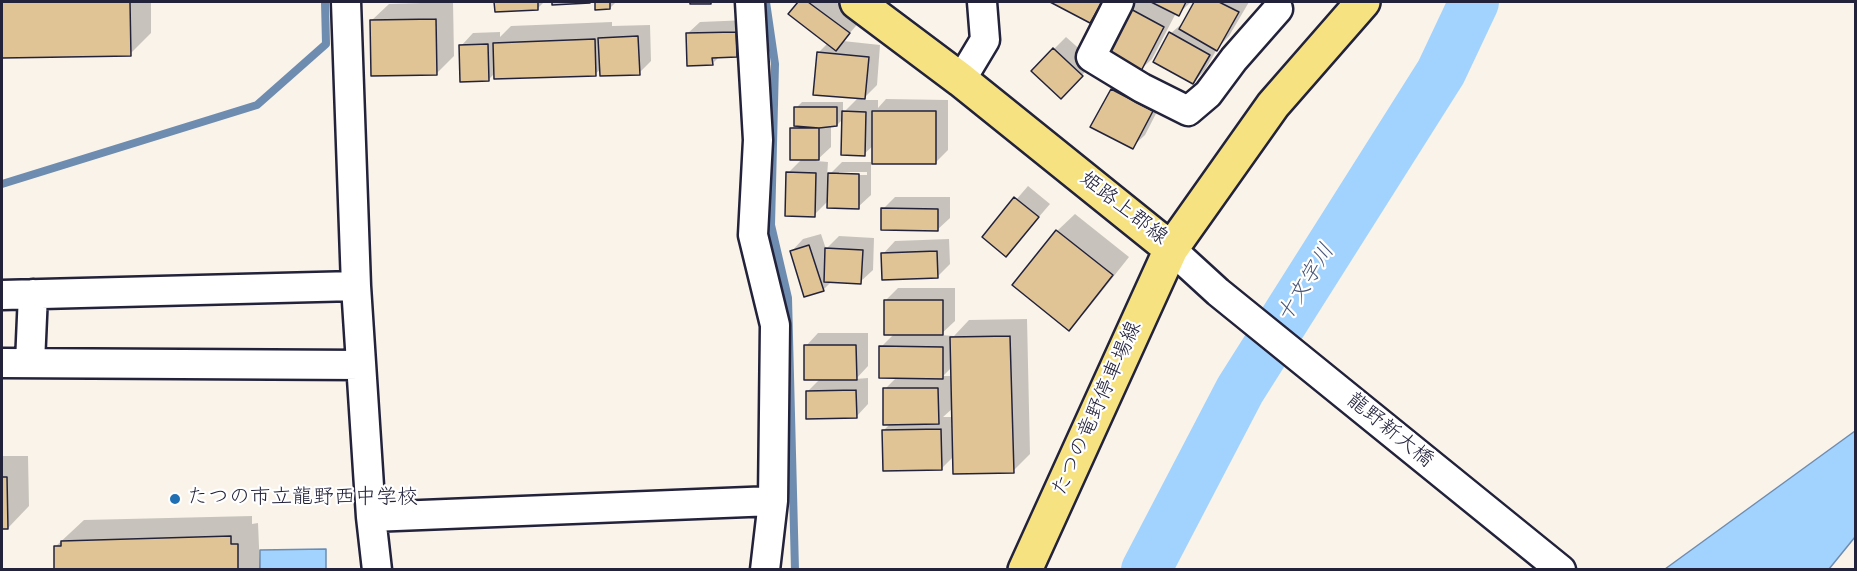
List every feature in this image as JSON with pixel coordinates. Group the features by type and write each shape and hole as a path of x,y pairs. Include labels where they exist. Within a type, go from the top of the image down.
{"main road":[{"name":"姫路上郡線","path":"857,2 961,80 1171,249 1273,105 1363,2"},
{"name":"たつの竜野停車場線","path":"1025,570 1171,249"}],"street":[{"path":"346,2 356,286 376,570"},
{"path":"750,2 758,140 753,235 775,325 773,501 765,570"},
{"path":"961,80 985,40 982,2"},
{"path":"1119,2 1091,57 1142,88 1188,111 1208,94 1275,4"},
{"name":"龍野新大橋","path":"1171,249 1218,292 1561,570"},
{"path":"2,295 356,286"},
{"path":"30,363 33,294"},
{"path":"2,363 361,365"},
{"path":"371,517 773,501"}],"water":[{"path":"1855,431 1855,537 1829,569 1665,569"},
{"path":"326,549 326,569 260,569 260,550"}],"building":[{"path":"2,2 130,2 131,56 2,58"},
{"path":"494,2 538,2 538,10 495,12"},
{"path":"552,2 590,2 590,3 552,5"},
{"path":"595,2 610,2 610,9 595,10"},
{"path":"690,2 711,2 711,4 690,4"},
{"path":"798,2 808,2 850,33 836,51 788,14"},
{"path":"1050,2 1102,2 1090,23"},
{"path":"1151,2 1186,2 1179,16"},
{"path":"1194,2 1219,2 1239,12 1217,51 1179,29"},
{"path":"1127,7 1164,27 1140,73 1102,53"},
{"path":"436,19 437,75 371,76 370,20"},
{"path":"736,32 737,57 712,58 713,65 687,66 686,33"},
{"path":"1169,32 1210,55 1193,84 1153,62"},
{"path":"638,36 640,75 600,76 598,38"},
{"path":"595,39 596,76 494,79 493,43"},
{"path":"488,44 489,81 460,82 459,45"},
{"path":"1053,48 1083,76 1061,99 1031,71"},
{"path":"817,52 869,57 865,99 813,95"},
{"path":"1111,89 1153,111 1133,149 1090,127"},
{"path":"794,107 837,107 837,126 819,128 794,126"},
{"path":"842,111 866,112 865,156 841,155"},
{"path":"872,111 936,111 936,164 872,164"},
{"path":"790,128 819,128 819,160 790,160"},
{"path":"786,172 816,173 815,217 785,216"},
{"path":"828,173 859,174 859,209 827,208"},
{"path":"1014,197 1039,217 1006,257 982,237"},
{"path":"881,208 938,209 938,231 881,230"},
{"path":"1056,230 1113,275 1069,331 1012,285"},
{"path":"809,245 824,291 804,297 790,251"},
{"path":"825,248 863,250 861,284 824,282"},
{"path":"937,251 938,278 882,280 881,253"},
{"path":"884,300 943,300 943,335 884,335"},
{"path":"1010,336 1014,473 953,474 950,337"},
{"path":"804,345 856,345 857,380 804,380"},
{"path":"879,346 943,347 943,379 879,378"},
{"path":"883,388 938,388 939,424 883,425"},
{"path":"856,390 857,418 806,419 806,391"},
{"path":"941,429 942,470 883,471 882,430"},
{"path":"2,477 7,477 8,529 2,529"},
{"path":"231,536 231,544 238,544 238,570 54,570 54,546 61,546 61,541"}],"waterway":[{"path":"2,184 257,105 326,44 325,2"},
{"path":"766,2 775,64 771,225 788,298 795,570"},
{"name":"十文字川","path":"1146,570 1240,390 1441,72 1474,2"}],"place":[{"name":"たつの市立龍野西中学校","path":"175,499"}]}
